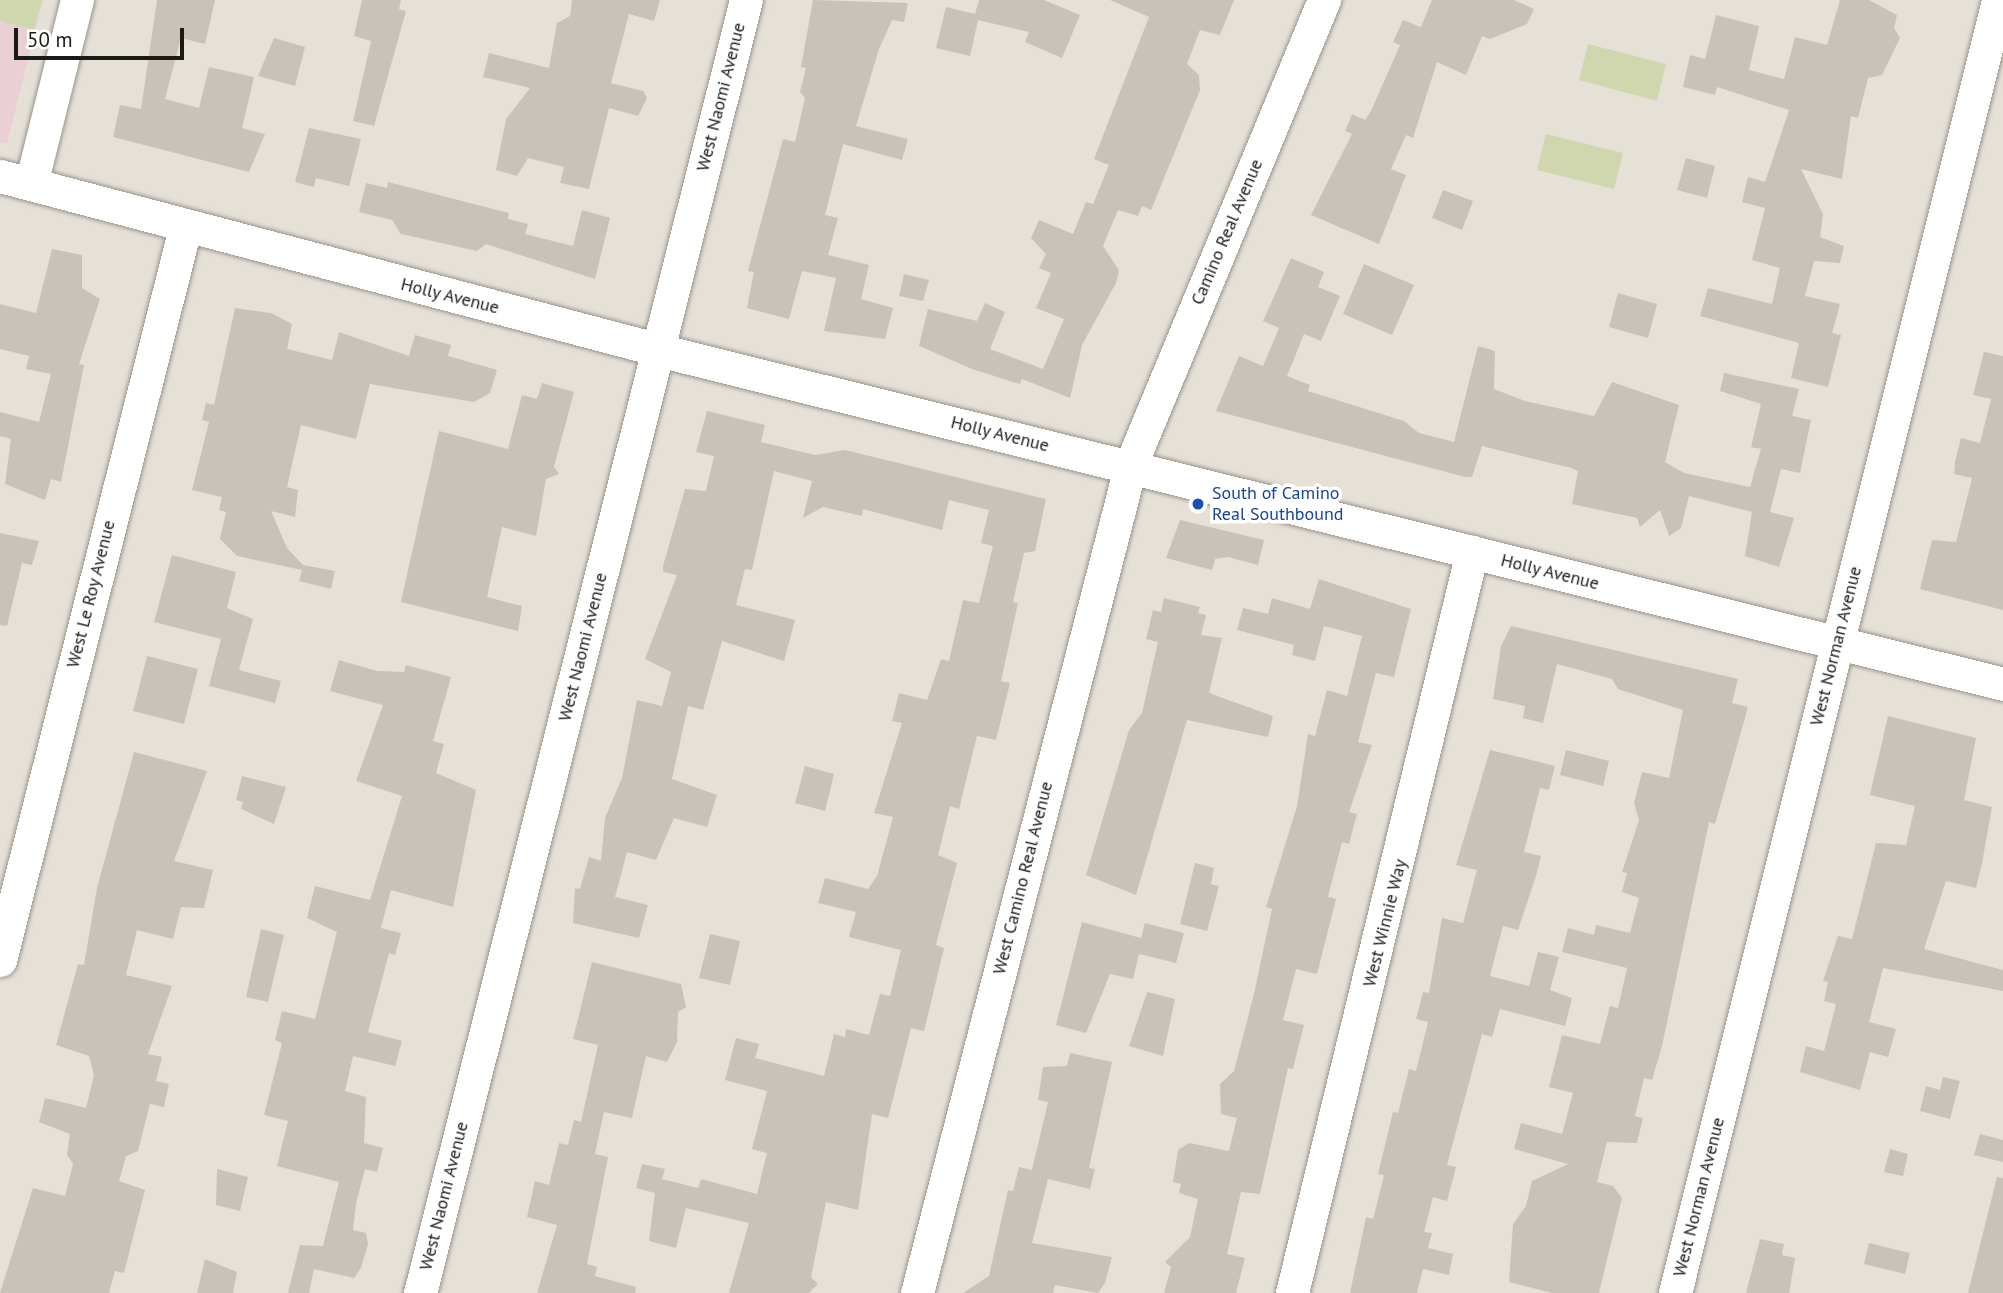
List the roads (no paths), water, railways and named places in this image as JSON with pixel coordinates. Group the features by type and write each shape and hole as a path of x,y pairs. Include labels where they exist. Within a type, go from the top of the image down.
{"street":[{"path":"15,180 77,0"},
{"name":"West Naomi Avenue","path":"420,1293 746,0"},
{"name":"Camino Real Avenue","path":"1130,464 1324,0"},
{"name":"West Norman Avenue","path":"1675,1293 1998,0"},
{"name":"Holly Avenue","path":"15,180 185,228 657,349 1130,464 2003,684"},
{"name":"West Le Roy Avenue","path":"0,960 185,228"},
{"name":"West Camino Real Avenue","path":"917,1293 1130,464"},
{"name":"West Winnie Way","path":"1292,1293 1472,552"}],"place":[{"name":"South of Camino Real Southbound","path":"1198,504"}]}
